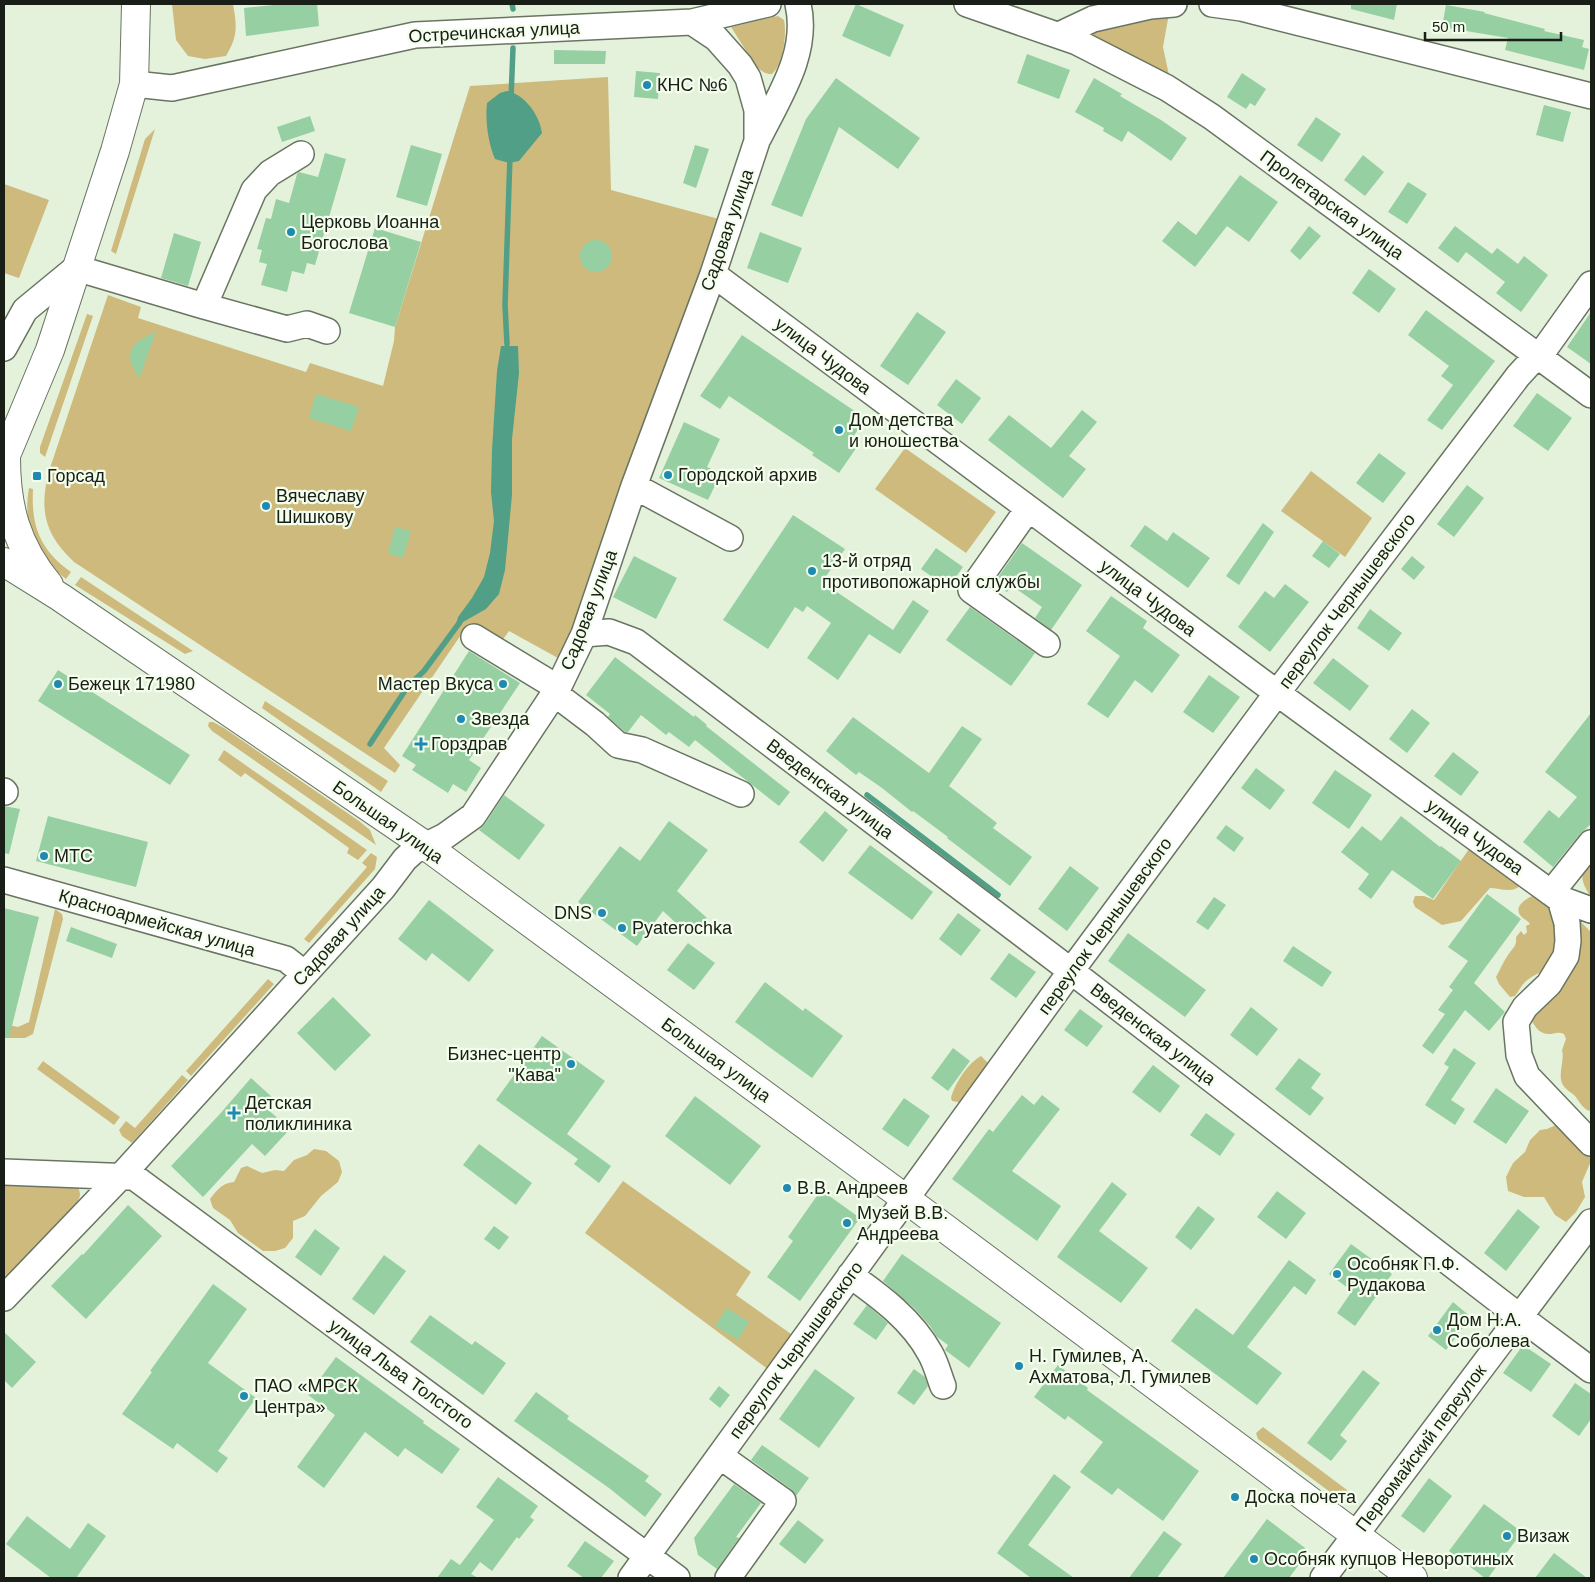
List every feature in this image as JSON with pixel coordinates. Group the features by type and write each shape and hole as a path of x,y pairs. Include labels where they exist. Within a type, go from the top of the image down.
{"main road":[{"path":"60,597 44,578 21,543 7,495 5,458 50,350 115,151 134,84 136,4"},
{"path":"4,413 50,350"},
{"name":"Большая улица","path":"4,562 60,597 426,846 906,1199 1413,1578"}],"street":[{"name":"Остречинская улица","path":"134,84 172,88 415,34 692,22 768,4"},
{"path":"757,141 789,76 798,53 801,25 798,4"},
{"path":"967,4 1059,35 1093,20 1150,6 1174,4"},
{"path":"1212,4 1241,8 1591,96"},
{"name":"Садовая улица","path":"4,1298 122,1175 383,888 405,859 414,851 445,836 473,816 556,691 584,634 634,486 712,274 757,141 757,110 748,78 740,65 716,38 692,22"},
{"name":"Пролетарская улица","path":"1059,35 1168,88 1212,117 1591,395"},
{"path":"204,306 254,190 270,173 301,154"},
{"path":"4,348 26,310 76,268 287,329 307,324 327,331"},
{"name":"улица Чудова","path":"712,274 1277,694 1556,896 1591,910"},
{"name":"переулок Чернышевского","path":"631,1578 1071,971 1277,694 1518,376 1539,356 1591,284"},
{"path":"634,486 730,538"},
{"path":"1028,509 971,590 1048,644"},
{"name":"Введенская улица","path":"584,634 609,632 636,642 1071,971 1591,1370"},
{"path":"474,637 556,691 618,744 642,750 742,794"},
{"path":"1591,843 1556,896 1567,923 1568,940 1566,956 1548,984 1520,1014 1516,1022 1516,1037 1521,1061 1527,1076 1591,1143"},
{"name":"Красноармейская улица","path":"4,880 286,959 305,974"},
{"path":"9,1172 122,1175"},
{"name":"улица Льва Толстого","path":"122,1175 134,1177 677,1578"},
{"name":"Первомайский переулок","path":"1323,1578 1591,1222"},
{"path":"850,1275 886,1302 921,1338 932,1355 943,1386"},
{"path":"720,1456 783,1501 728,1578"}],"shaded area":[{"path":"172,4 233,4 236,31 233,43 226,56 205,59 188,56 176,40"},
{"path":"1170,8 1163,47 1169,75 1088,35 1108,22"},
{"path":"778,16 784,20 783,49 776,70 769,74 755,65 731,27"},
{"path":"608,77 611,190 719,219 692,294 694,296 588,587 586,587 577,615 578,627 558,658 509,631 499,645 467,626 384,748 400,765 395,773 74,562 56,541 46,520 44,497 49,471 108,295 141,307 138,318 306,372 310,363 383,386 394,341 395,327 470,86"},
{"path":"507,91 520,96 535,113 542,133 519,161 509,163 495,159 489,139 486,117 487,103 500,93"},
{"path":"155,129 116,254 111,251 145,139"},
{"path":"4,184 49,200 19,278 4,273"},
{"path":"87,314 93,316 45,457 40,453 40,447"},
{"path":"501,346 518,346 519,373 512,439 512,495 505,570 499,594 486,609 456,626 458,617 484,577 490,553 494,521 491,492 492,450 497,371"},
{"path":"905,448 996,512 966,553 875,489"},
{"path":"1311,471 1372,518 1345,557 1281,511"},
{"path":"29,488 33,489 34,514 40,536 52,555 71,572 66,579 47,561 39,551 34,540 28,515"},
{"path":"81,577 193,651 185,654 75,585"},
{"path":"265,701 388,781 381,792 262,708"},
{"path":"209,722 224,728 359,821 370,830 376,845 212,731 208,726"},
{"path":"224,750 367,850 358,860 347,853 349,848 245,773 241,777 218,760"},
{"path":"1471,846 1521,885 1510,890 1490,888 1461,921 1442,925 1415,907 1413,902 1415,896 1424,896 1434,900"},
{"path":"371,853 377,857 375,869 309,943 304,939 367,867 362,863"},
{"path":"1591,855 1591,897 1584,885 1582,876"},
{"path":"1532,896 1538,896 1577,918 1591,932 1591,1109 1589,1111 1584,1108 1561,1081 1562,1050 1566,1039 1564,1034 1541,1032 1535,1026 1528,1013 1553,984 1563,986 1565,972 1546,968 1527,980 1515,996 1510,997 1499,984 1496,977 1515,945 1516,937 1521,931 1524,935 1527,932 1526,926 1530,924 1520,915 1519,909 1522,903"},
{"path":"55,909 62,914 63,919 33,1034 25,1038 4,1038 4,1024 18,1027 29,1022"},
{"path":"268,979 274,984 191,1076 186,1071"},
{"path":"981,1056 988,1063 988,1069 964,1103 952,1101 953,1092 959,1080 971,1063"},
{"path":"43,1061 120,1117 114,1125 37,1069"},
{"path":"182,1075 188,1080 132,1143 122,1136 119,1130 126,1121 135,1128"},
{"path":"1558,1124 1591,1150 1591,1161 1582,1182 1585,1197 1576,1212 1566,1222 1555,1215 1544,1197 1524,1197 1508,1191 1506,1177 1513,1163 1525,1152 1530,1140 1540,1130"},
{"path":"314,1149 326,1151 339,1161 342,1172 338,1182 321,1196 305,1216 293,1221 293,1238 285,1248 275,1251 263,1251 238,1233 230,1220 213,1208 210,1199 223,1185 234,1182 241,1168 247,1166 262,1173 275,1170 284,1171 294,1160 307,1155"},
{"path":"4,1177 72,1182 78,1188 80,1195 77,1203 59,1226 4,1283"},
{"path":"623,1181 751,1272 736,1295 794,1336 769,1370 585,1233"},
{"path":"1263,1427 1347,1490 1348,1497 1341,1500 1258,1439 1256,1433"}],"building":[{"path":"284,4 317,4 319,26 246,36 244,8"},
{"path":"856,4 904,25 890,57 842,36"},
{"path":"1351,4 1397,4 1394,20 1351,9"},
{"path":"1446,5 1485,12 1545,29 1544,31 1584,40 1582,47 1589,49 1584,70 1505,50 1508,38 1442,27"},
{"path":"554,50 606,51 605,64 554,64"},
{"path":"1027,54 1070,70 1059,99 1017,83"},
{"name":"КНС №6","path":"636,71 660,73 658,99 634,97"},
{"path":"1242,73 1266,89 1255,106 1250,103 1246,109 1227,97"},
{"path":"836,78 920,138 898,169 839,127 802,217 771,205 806,119"},
{"path":"1094,78 1122,94 1120,96 1187,138 1171,161 1128,131 1122,142 1103,131 1104,128 1075,112"},
{"path":"1544,105 1571,112 1563,142 1536,135"},
{"path":"310,116 315,131 282,142 277,127"},
{"path":"1316,117 1341,134 1322,162 1297,145"},
{"path":"411,145 442,154 427,206 396,197"},
{"path":"695,145 709,149 696,188 683,183"},
{"name":"Церковь Иоанна Богослова","path":"325,153 346,159 315,265 307,263 304,274 292,271 287,292 261,285 267,264 259,262 262,250 257,249 266,218 271,219 276,199 289,203 299,172 318,177"},
{"path":"1363,155 1384,172 1365,196 1344,180"},
{"path":"1240,175 1278,202 1249,242 1227,226 1195,267 1162,241 1178,221 1196,235"},
{"path":"1408,182 1427,194 1407,224 1388,212"},
{"path":"1309,226 1321,236 1300,260 1290,251"},
{"path":"1455,226 1492,254 1497,248 1518,264 1524,256 1548,275 1521,312 1496,293 1505,282 1466,252 1458,263 1438,248"},
{"path":"375,228 421,242 395,327 349,313"},
{"path":"760,232 802,248 788,283 747,268"},
{"path":"174,233 201,242 188,286 161,278"},
{"path":"596,240 607,245 612,256 607,267 596,272 585,267 580,256 585,245"},
{"path":"1369,269 1396,289 1379,313 1352,293"},
{"path":"1426,310 1495,361 1442,430 1427,420 1453,385 1441,376 1449,366 1408,335"},
{"path":"917,312 946,332 908,385 880,366"},
{"path":"1591,312 1591,364 1567,347"},
{"path":"156,332 139,379 130,360 131,349 138,341"},
{"path":"742,335 865,418 852,439 859,444 839,473 812,455 814,453 729,396 720,409 700,396"},
{"path":"956,379 981,398 962,424 937,405"},
{"path":"1537,393 1572,418 1548,451 1513,426"},
{"path":"316,394 359,407 351,431 309,418"},
{"path":"1082,410 1097,422 1069,456 1086,469 1063,498 988,440 1009,415 1051,448"},
{"path":"684,422 720,439 707,467 721,473 708,500 659,478"},
{"path":"1379,453 1406,473 1383,503 1356,483"},
{"path":"1467,485 1484,498 1454,537 1437,524"},
{"path":"793,515 845,549 822,582 893,630 913,600 929,611 900,654 869,634 838,680 807,658 831,623 807,606 803,612 795,607 768,649 723,620"},
{"path":"1263,523 1274,532 1239,585 1226,576"},
{"path":"1145,525 1167,541 1173,532 1210,558 1188,588 1130,546"},
{"path":"395,527 411,531 403,558 388,553"},
{"path":"1323,541 1340,554 1329,568 1312,556"},
{"path":"1022,543 1082,585 1051,630 1035,618 1042,607 1012,586 1007,592 994,583"},
{"path":"936,548 963,567 948,588 921,569"},
{"path":"634,556 677,578 656,619 613,597"},
{"path":"1412,556 1425,567 1414,580 1401,569"},
{"path":"1285,584 1309,602 1270,652 1238,627 1265,591 1274,598"},
{"path":"1111,596 1147,621 1143,628 1180,655 1152,693 1135,680 1108,718 1087,704 1120,656 1086,631"},
{"path":"970,607 1035,653 1011,686 946,640"},
{"path":"1370,609 1402,633 1389,651 1357,628"},
{"name":"Звезда","path":"469,651 520,683 469,760 481,768 466,792 453,784 448,793 412,770 416,765 402,756"},
{"path":"615,657 694,717 695,715 706,726 790,792 779,806 695,740 689,747 669,732 666,735 641,715 628,732 625,732 608,717 610,714 586,695"},
{"path":"1333,658 1369,686 1350,711 1313,683"},
{"path":"58,670 190,755 170,785 38,701"},
{"path":"1209,675 1240,697 1213,733 1183,712"},
{"path":"1412,709 1430,723 1407,753 1389,739"},
{"path":"1591,713 1591,824 1580,834 1553,867 1523,842 1549,810 1559,818 1577,797 1545,772"},
{"path":"853,717 929,773 962,726 982,739 949,786 997,823 993,828 1032,857 1010,886 882,788 859,772 856,775 826,751"},
{"path":"1453,752 1479,772 1461,796 1434,776"},
{"path":"1256,768 1285,790 1270,810 1241,788"},
{"path":"1335,770 1372,795 1349,829 1312,803"},
{"path":"504,795 545,825 519,860 479,830"},
{"path":"4,806 20,809 9,854 4,853"},
{"path":"825,811 848,830 823,862 799,842"},
{"path":"48,816 148,842 136,887 36,861"},
{"path":"1401,816 1461,861 1433,899 1392,870 1371,899 1358,889 1369,874 1341,852 1362,826 1381,841"},
{"path":"669,821 708,850 677,891 707,918 690,936 663,911 637,946 578,902 620,846 640,861"},
{"path":"1226,825 1244,838 1234,852 1216,838"},
{"path":"870,845 933,892 912,920 848,873"},
{"path":"1070,866 1099,888 1067,931 1038,909"},
{"path":"1487,894 1521,919 1474,983 1505,1012 1489,1031 1465,1010 1433,1054 1422,1046 1445,1014 1438,1010 1453,990 1449,987 1468,961 1448,947"},
{"path":"1214,897 1226,905 1208,930 1196,922"},
{"path":"429,900 494,950 469,982 432,953 426,961 398,939"},
{"path":"4,908 39,917 9,1038 4,1037"},
{"path":"958,913 981,930 961,956 939,939"},
{"path":"71,927 117,944 112,958 66,941"},
{"path":"1128,933 1206,990 1185,1017 1108,961"},
{"path":"688,943 715,963 694,990 667,970"},
{"path":"1293,946 1332,972 1322,987 1283,961"},
{"path":"1009,953 1036,972 1016,998 990,979"},
{"path":"765,982 803,1011 805,1008 843,1036 812,1078 735,1022"},
{"path":"333,997 371,1035 335,1071 297,1033"},
{"path":"1251,1007 1278,1029 1257,1056 1230,1035"},
{"path":"1080,1009 1103,1026 1087,1047 1064,1030"},
{"path":"542,1036 605,1081 567,1134 611,1166 599,1183 574,1164 578,1159 496,1100"},
{"path":"953,1048 970,1061 948,1091 931,1078"},
{"path":"1454,1048 1476,1063 1451,1100 1465,1109 1455,1125 1425,1105 1449,1067 1444,1064"},
{"path":"1299,1058 1321,1074 1311,1088 1324,1098 1310,1116 1275,1089"},
{"path":"1153,1065 1180,1086 1160,1113 1132,1092"},
{"path":"251,1078 273,1098 265,1107 290,1129 265,1156 252,1144 203,1197 171,1166"},
{"path":"1496,1088 1529,1111 1506,1144 1473,1122"},
{"path":"1022,1095 1034,1105 1042,1095 1060,1109 1012,1171 1061,1206 1037,1241 952,1179 989,1129 993,1132"},
{"path":"695,1096 761,1146 730,1185 665,1136"},
{"path":"904,1098 930,1116 908,1147 882,1129"},
{"path":"1206,1113 1235,1134 1220,1156 1190,1135"},
{"path":"479,1144 532,1183 516,1205 463,1165"},
{"path":"1112,1182 1127,1194 1099,1231 1148,1268 1121,1303 1057,1257"},
{"path":"821,1190 860,1218 800,1301 767,1277 793,1241 788,1237"},
{"path":"1277,1191 1306,1213 1286,1239 1257,1217"},
{"path":"128,1205 162,1236 86,1319 51,1286 83,1255"},
{"path":"1198,1206 1215,1219 1191,1250 1175,1237"},
{"path":"1518,1209 1540,1227 1506,1271 1484,1253"},
{"path":"494,1226 509,1237 499,1250 484,1239"},
{"path":"315,1229 340,1248 321,1276 295,1257"},
{"path":"1351,1244 1392,1274 1355,1326 1337,1313 1352,1291 1329,1274"},
{"path":"902,1254 1001,1323 969,1368 945,1350 948,1345 937,1337 915,1309 883,1281"},
{"path":"384,1255 406,1271 374,1315 352,1299"},
{"path":"1289,1260 1316,1280 1306,1295 1294,1286 1247,1347 1282,1373 1257,1405 1171,1341 1196,1308 1233,1335"},
{"path":"213,1284 247,1309 208,1363 256,1398 218,1451 228,1458 217,1473 177,1443 173,1449 122,1414 152,1372 150,1371"},
{"path":"1453,1302 1471,1317 1446,1350 1428,1336"},
{"path":"867,1305 888,1323 876,1340 853,1324"},
{"path":"727,1308 749,1322 738,1340 715,1326"},
{"path":"430,1315 472,1345 475,1341 506,1363 483,1395 410,1342"},
{"path":"4,1332 36,1362 12,1388 4,1380"},
{"path":"1523,1345 1551,1364 1531,1392 1503,1373"},
{"path":"336,1357 460,1449 442,1474 405,1448 398,1457 365,1432 324,1488 297,1467 335,1415 308,1395"},
{"path":"1058,1365 1088,1388 1087,1390 1199,1471 1163,1521 1118,1488 1112,1495 1080,1472 1103,1442 1068,1416 1065,1420 1034,1397"},
{"path":"815,1369 855,1398 819,1448 779,1419"},
{"path":"914,1369 925,1377 928,1386 914,1405 897,1393"},
{"path":"1363,1370 1380,1383 1340,1435 1347,1441 1331,1461 1307,1443"},
{"path":"1575,1383 1591,1394 1591,1419 1579,1436 1552,1416"},
{"path":"719,1386 730,1395 720,1408 709,1399"},
{"path":"536,1392 569,1416 567,1419 649,1476 645,1481 662,1494 645,1517 609,1488 514,1421"},
{"path":"762,1445 809,1478 796,1496 791,1489 751,1460"},
{"path":"1054,1474 1071,1487 1028,1545 1074,1578 1031,1578 997,1553"},
{"path":"498,1477 538,1506 530,1517 534,1520 519,1539 517,1537 492,1571 480,1562 471,1574 478,1578 437,1578 451,1559 460,1565 494,1520 476,1507"},
{"path":"1429,1478 1452,1496 1424,1533 1401,1516"},
{"path":"734,1484 761,1503 736,1537 739,1538 717,1569 698,1555 694,1538"},
{"path":"1484,1504 1522,1532 1488,1578 1485,1578 1449,1551"},
{"path":"27,1516 70,1549 88,1523 106,1536 76,1578 51,1578 6,1544"},
{"path":"1267,1519 1309,1551 1289,1578 1223,1578"},
{"path":"798,1520 824,1540 805,1564 779,1544"},
{"path":"1164,1531 1182,1544 1157,1578 1129,1578"},
{"path":"585,1541 614,1561 601,1578 584,1578 567,1566"},
{"path":"1554,1553 1587,1578 1535,1578"}],"waterway":[{"path":"512,4 513,9"},
{"path":"511,99 513,48"},
{"path":"507,344 505,305 510,156"},
{"path":"370,744 408,686 424,671 460,622"},
{"path":"867,795 998,895"}],"place":[{"name":"КНС №6","path":"647,85"},
{"name":"Церковь Иоанна Богослова","path":"291,232"},
{"name":"Дом детства и юношества","path":"839,430"},
{"name":"Городской архив","path":"668,475"},
{"name":"Горсад","path":"37,476"},
{"name":"Вячеславу Шишкову","path":"266,506"},
{"name":"13-й отряд противопожарной службы","path":"812,571"},
{"name":"Бежецк 171980","path":"58,684"},
{"name":"Мастер Вкуса","path":"503,684"},
{"name":"Звезда","path":"461,719"},
{"name":"Горздрав","path":"421,744"},
{"name":"МТС","path":"44,856"},
{"name":"DNS","path":"602,913"},
{"name":"Pyaterochka","path":"622,928"},
{"name":"Бизнес-центр \"Кава\"","path":"571,1064"},
{"name":"Детская поликлиника","path":"234,1113"},
{"name":"В.В. Андреев","path":"787,1188"},
{"name":"Музей В.В. Андреева","path":"847,1223"},
{"name":"Особняк П.Ф. Рудакова","path":"1337,1274"},
{"name":"Дом Н.А. Соболева","path":"1437,1330"},
{"name":"Н. Гумилев, А. Ахматова, Л. Гумилев","path":"1019,1366"},
{"name":"ПАО «МРСК Центра»","path":"244,1396"},
{"name":"Доска почета","path":"1235,1497"},
{"name":"Визаж","path":"1507,1536"},
{"name":"Особняк купцов Неворотиных","path":"1254,1559"}]}
